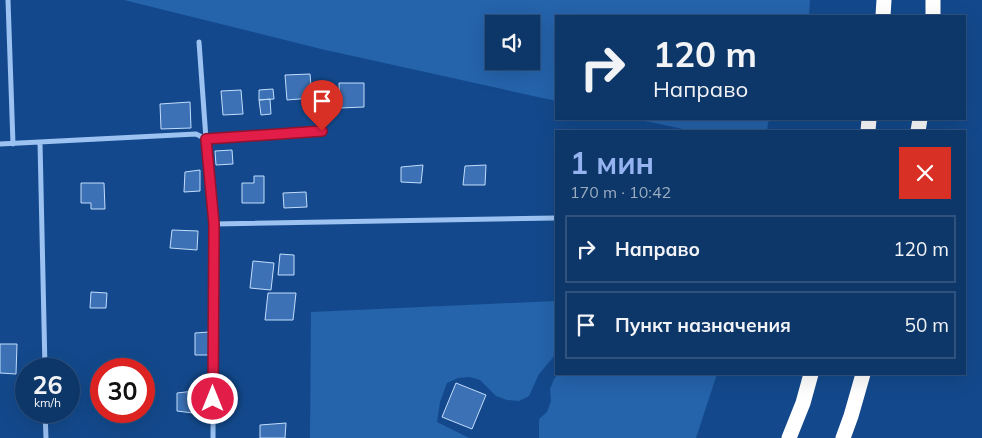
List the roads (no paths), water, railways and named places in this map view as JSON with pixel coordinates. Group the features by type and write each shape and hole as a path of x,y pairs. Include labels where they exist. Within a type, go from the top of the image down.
{"highway":[{"path":"883,15 884,0"},
{"path":"932,15 934,0"},
{"path":"789,438 811,375"},
{"path":"842,438 851,416 863,375"}],"street":[{"path":"8,0 13,144"},
{"path":"199,42 214,224 213,438"},
{"path":"0,144 196,134 206,139"},
{"path":"40,142 44,358"},
{"path":"214,224 555,218"},
{"path":"46,423 46,438"}],"lane":[{"path":"206,139 322,131"}]}
